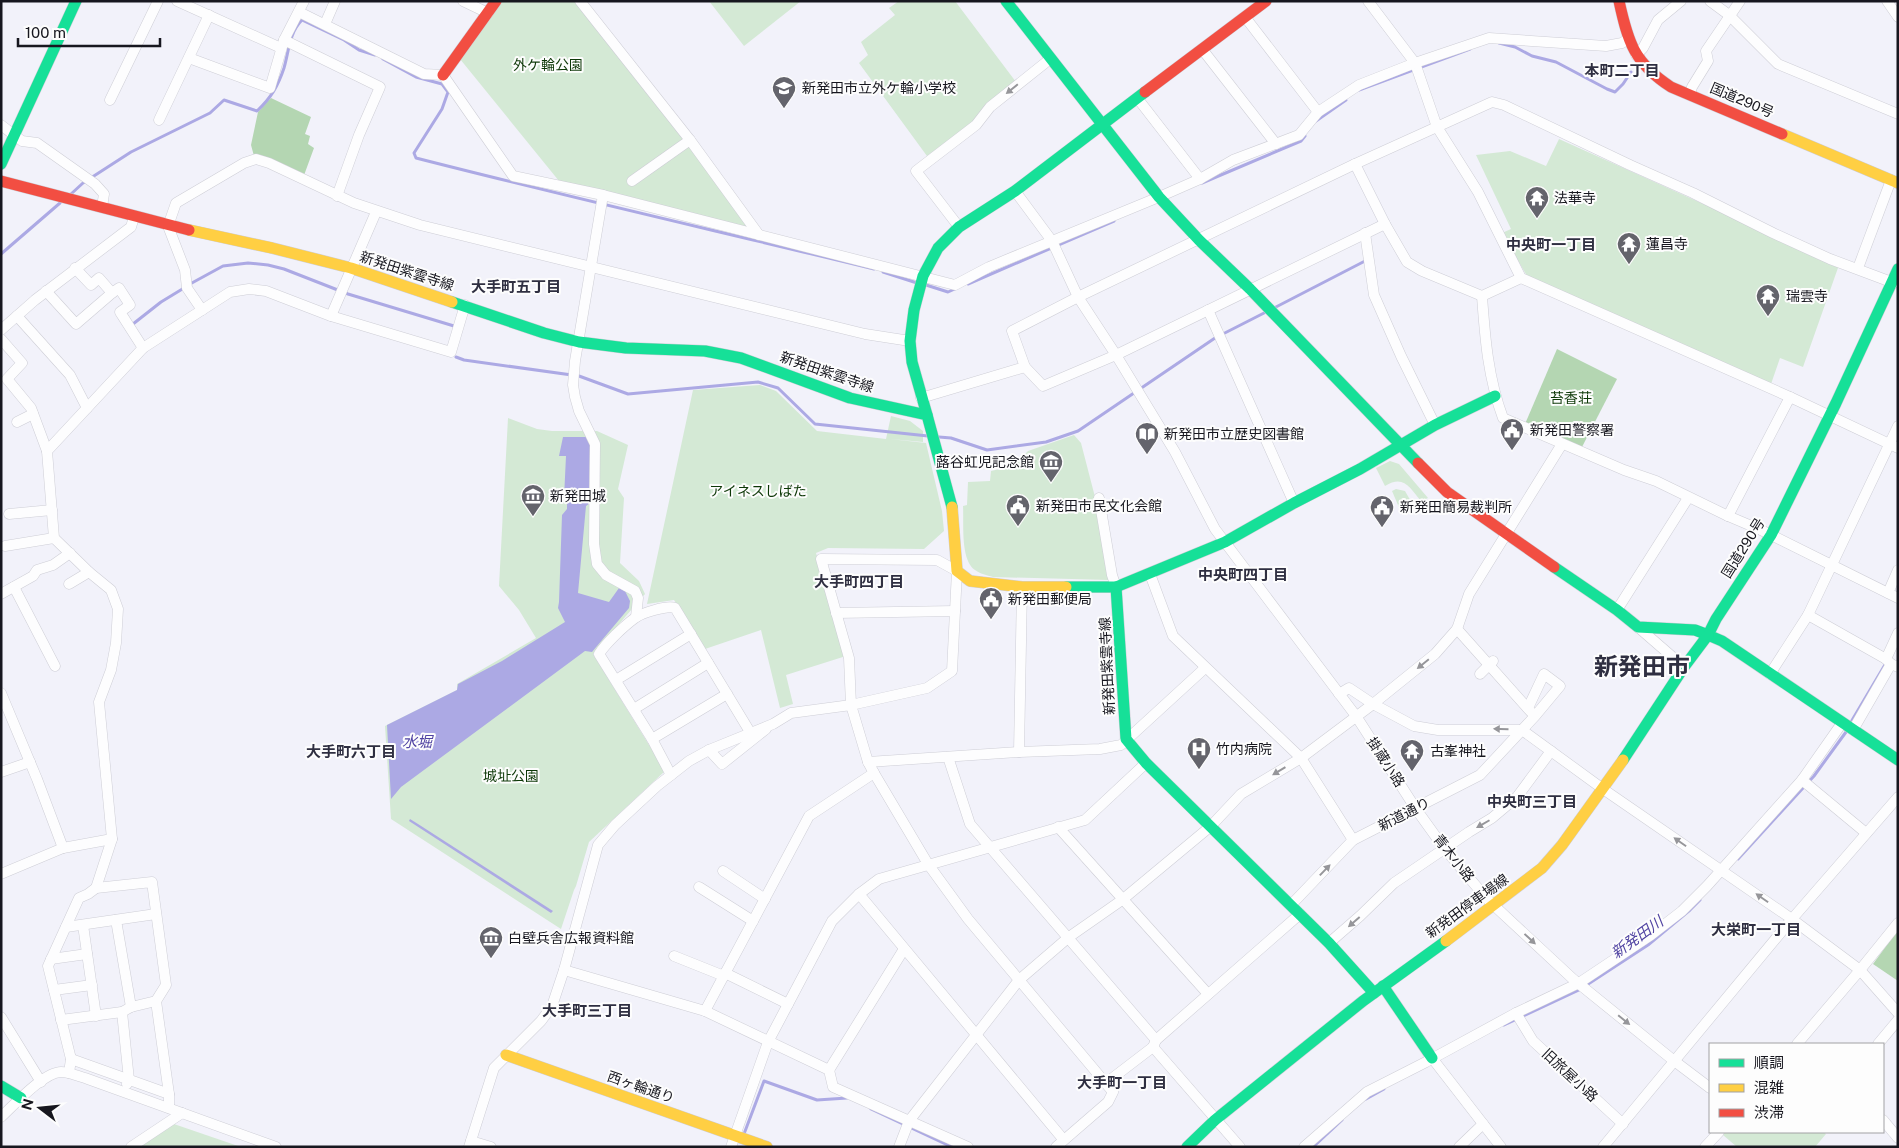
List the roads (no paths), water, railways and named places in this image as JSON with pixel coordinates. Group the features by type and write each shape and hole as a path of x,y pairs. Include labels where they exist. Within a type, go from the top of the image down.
{"main road":[{"path":"1,164 76,1"},
{"path":"444,75 496,1"},
{"path":"1006,1 1159,198 1447,492 1617,610 1638,627 1695,630 1722,641 1842,724 1898,760"},
{"path":"1266,1 1015,191 959,227 938,248 923,276 914,310 910,341 912,362 921,398 934,436 953,512 957,571 970,581 1022,586 1116,587 1225,542 1360,469 1435,425 1495,396"},
{"name":"国道290号","path":"1619,1 1628,40 1647,70 1660,81 1894,181"},
{"name":"新発田紫雲寺線","path":"1,181 168,226 272,248 351,268 579,342 626,348 704,351 741,358 774,368 850,398 927,415"},
{"name":"国道290号","path":"1708,635 1771,535 1895,284 1898,269"},
{"name":"新発田紫雲寺線","path":"1116,587 1126,739"},
{"name":"新発田停車場線","path":"1187,1147 1215,1120 1378,990 1494,906 1542,868 1562,845 1603,789 1708,635"},
{"path":"1126,739 1146,763 1378,990 1434,1062"},
{"name":"西ヶ輪通り","path":"506,1055 767,1147"},
{"path":"1,1086 21,1098"}],"street":[{"path":"110,100 158,1"},
{"path":"177,1 380,87 359,135 338,196"},
{"path":"189,58 270,88 282,44 304,1"},
{"path":"325,24 335,1"},
{"path":"462,1 488,13"},
{"path":"580,1 690,140 759,235"},
{"path":"1368,1 1415,63 1437,127 1478,192 1521,278 1790,397 1894,446"},
{"path":"1636,54 1643,48 1658,20 1681,1"},
{"path":"1710,1 1730,15 1778,64 1898,114"},
{"path":"1690,94 1692,87 1708,61 1706,51 1740,1"},
{"path":"1887,1 1898,17"},
{"path":"299,12 424,74 444,75 513,176 603,195 955,285 989,267 1159,198 1200,179 1233,160 1299,135 1318,112 1360,85 1415,63 1489,38 1606,46 1628,40"},
{"path":"159,120 209,15"},
{"path":"1245,17 1318,112"},
{"path":"1202,49 1276,144"},
{"path":"959,227 916,171 976,125 990,107 1050,59"},
{"path":"1138,99 1200,179"},
{"path":"1385,224 1116,355 1043,386 1026,367 1012,331 1078,297 1356,164 1492,102 1504,105 1613,158 1693,193 1830,258 1895,284"},
{"path":"1,125 22,142 37,143 96,184 104,194 102,207"},
{"path":"632,181 690,140"},
{"path":"202,310 187,288 185,270 168,226 176,203 244,163 256,159 297,175 338,196 376,212 420,225 865,334 910,341"},
{"path":"1356,164 1385,224 1407,262 1422,271 1482,296 1521,278"},
{"path":"1858,268 1894,181"},
{"name":"掛蔵小路","path":"1015,191 1052,241 1078,297 1175,452 1215,529 1356,716 1416,809"},
{"path":"603,195 575,361 573,385 579,411 595,444 594,544 596,559 600,570 606,575 635,591 638,598 636,617"},
{"path":"331,316 376,212"},
{"path":"1,330 46,291 131,227 134,217"},
{"path":"1365,233 1374,295 1435,425"},
{"path":"76,268 91,284 99,278 112,293"},
{"path":"46,291 76,324 119,288 130,304 120,312 143,348"},
{"path":"47,451 143,348 230,292 249,289 266,291 331,316 451,352 465,306"},
{"path":"1482,296 1486,350 1495,396 1503,418 1624,470 1656,481 1688,498 1833,564 1898,598"},
{"path":"1208,310 1294,503"},
{"path":"17,316 70,375 87,408"},
{"path":"1,339 22,363 7,379 30,408 47,451 54,538 89,572 111,590 118,609 116,643 111,670 99,702 112,839 96,888"},
{"path":"921,398 1026,367"},
{"path":"1728,516 1790,397"},
{"path":"17,422 33,414"},
{"path":"1770,674 1808,615 1894,446 1898,426"},
{"path":"899,1147 909,1121 1018,980 1069,937 1122,900 1211,826 1241,794 1301,758 1435,654 1457,629 1469,594 1562,444"},
{"path":"1099,498 1112,576 1116,587"},
{"path":"1617,610 1688,498"},
{"path":"9,514 52,510"},
{"path":"5,546 54,538"},
{"path":"1,594 34,576 36,570 53,565 70,553"},
{"path":"709,750 722,764 773,724 791,713 851,705 927,688 952,672 957,571 937,560 822,559 849,658 851,705 868,762 928,864 968,919 1113,1092 1108,1102 1060,1143 975,1034 859,894"},
{"path":"1888,593 1898,570"},
{"path":"69,584 89,572"},
{"path":"1150,574 1173,636 1205,668 1274,730 1301,758 1353,840"},
{"path":"14,586 55,666"},
{"path":"1019,752 1022,586"},
{"path":"671,775 652,739 600,654 603,647 636,617 669,606 675,608 750,732"},
{"path":"836,613 955,611"},
{"path":"1808,615 1892,663"},
{"path":"1638,627 1684,668"},
{"name":"新道通り","path":"1291,906 1353,840 1480,775 1522,730 1531,712 1457,629"},
{"path":"1852,730 1892,663 1898,633"},
{"path":"616,680 690,634"},
{"path":"1480,674 1494,661"},
{"path":"634,709 708,663"},
{"path":"868,762 1019,752 1100,749 1121,745 1205,668"},
{"path":"1339,694 1349,688 1373,704 1414,726 1438,730 1522,730 1603,789 1792,919 1860,970 1898,1013"},
{"path":"1,693 63,848"},
{"path":"652,739 727,694"},
{"path":"492,1147 470,1144 494,1068 541,1021 552,1006 564,970 598,845 616,825 689,761 709,750 773,724"},
{"path":"1304,1147 1367,1092 1434,1062 1518,1017 1583,986 1682,911 1805,783 1842,724"},
{"path":"1329,943 1394,883 1444,848 1492,818 1517,797 1551,751"},
{"path":"948,757 970,824 1069,937 1215,1120 1240,1147"},
{"path":"1,772 30,762"},
{"path":"731,1147 768,1042 832,921 859,894 879,878 1085,820 1146,763"},
{"path":"705,1011 809,816 874,773"},
{"path":"1805,783 1866,833"},
{"path":"1603,1147 1673,1060 1898,797"},
{"name":"青木小路","path":"1416,809 1444,848 1494,906 1583,986 1709,1087"},
{"path":"1058,827 1208,994"},
{"path":"1,874 63,848 112,839"},
{"path":"723,871 765,899"},
{"path":"69,1073 71,1060 48,966 51,959 79,898 96,888 152,882 166,985 156,1001 169,1094 169,1108"},
{"path":"699,887 753,921"},
{"path":"66,928 156,914"},
{"path":"1106,1084 1300,914"},
{"path":"116,920 126,1010 129,1080 125,1092"},
{"path":"1798,1043 1898,923"},
{"path":"83,925 96,1016"},
{"path":"904,949 829,1070 833,1087 968,1147"},
{"path":"51,959 87,954"},
{"path":"674,956 724,974 788,1004"},
{"path":"564,970 705,1011 829,1070"},
{"path":"54,990 92,985"},
{"path":"61,1020 126,1010 156,1001"},
{"path":"1,1017 41,1082"},
{"name":"旧旅屋小路","path":"1518,1017 1533,1041 1623,1124"},
{"path":"1879,1043 1898,1020"},
{"path":"71,1060 169,1094"},
{"path":"1434,1062 1501,1147"},
{"path":"1,1117 50,1075 60,1072 69,1073 125,1092 276,1147"},
{"path":"131,1147 182,1113"},
{"path":"1884,1121 1898,1138"},
{"path":"1459,1147 1483,1124"},
{"path":"1705,1147 1718,1133"}],"water":[{"name":"水堀","path":"563,437 587,437 591,446 590,503 586,506 578,593 609,602 619,588 625,591 630,601 629,608 592,652 585,651 401,787 391,799 387,725 457,690 458,684 502,661 565,622 558,608 562,515 567,509 564,498 566,456 559,456"},
{"path":"410,819 553,911 551,913 409,821"}],"waterway":[{"path":"71,194 83,183 131,152 210,113 224,100 257,111 277,86 284,68 292,36 302,20 344,40 359,50 375,55"},
{"path":"1499,43 1515,47 1532,56 1556,62 1615,92 1631,72"},
{"path":"1359,90 1470,49"},
{"path":"383,59 416,77 442,84 448,92 442,109 414,153 416,158 874,269"},
{"path":"1316,121 1346,100"},
{"path":"1202,183 1301,141 1305,136"},
{"path":"1,254 60,203"},
{"path":"968,284 1114,221"},
{"path":"1274,308 1365,261"},
{"path":"190,284 223,266 248,263 268,265 284,269 348,294 454,326"},
{"path":"883,272 917,283"},
{"path":"926,285 948,292 957,288"},
{"path":"133,324 161,302 184,288"},
{"path":"939,437 951,438 987,450 1046,442 1078,431 1215,338 1266,312"},
{"path":"456,357 464,360 579,376 628,394 758,382 778,388 815,424 928,436"},
{"name":"新発田川","path":"1851,722 1886,663"},
{"name":"新発田川","path":"1738,859 1814,776 1846,732"},
{"name":"新発田川","path":"1504,1025 1579,990 1648,945 1700,900"},
{"path":"744,1134 764,1081 817,1100 847,1098"},
{"name":"新発田川","path":"1366,1099 1384,1089"},
{"path":"871,1109 952,1147"},
{"name":"新発田川","path":"1313,1147 1342,1120"}],"place":[{"name":"新発田市立外ケ輪小学校","path":"784,109"},
{"name":"法華寺","path":"1537,219"},
{"name":"蓮昌寺","path":"1629,265"},
{"name":"瑞雲寺","path":"1768,317"},
{"name":"新発田警察署","path":"1512,451"},
{"name":"新発田市立歴史図書館","path":"1147,455"},
{"name":"蕗谷虹児記念館","path":"1051,483"},
{"name":"新発田城","path":"533,517"},
{"name":"新発田市民文化会館","path":"1018,527"},
{"name":"新発田簡易裁判所","path":"1382,528"},
{"name":"新発田郵便局","path":"991,620"},
{"name":"竹内病院","path":"1199,770"},
{"name":"古峯神社","path":"1412,772"},
{"name":"白壁兵舎広報資料館","path":"491,959"}],"district":[{"name":"本町二丁目","path":"1622,70"},
{"name":"中央町一丁目","path":"1551,244"},
{"name":"大手町五丁目","path":"516,286"},
{"name":"中央町四丁目","path":"1243,574"},
{"name":"大手町四丁目","path":"859,581"},
{"name":"新発田市","path":"1642,666"},
{"name":"大手町六丁目","path":"351,751"},
{"name":"中央町三丁目","path":"1532,801"},
{"name":"大栄町一丁目","path":"1756,929"},
{"name":"大手町三丁目","path":"587,1010"},
{"name":"大手町一丁目","path":"1122,1082"}],"park label":[{"name":"外ケ輪公園","path":"548,65"},
{"name":"苔香荘","path":"1571,398"},
{"name":"アイネスしばた","path":"758,491"},
{"name":"城址公園","path":"511,776"}]}
